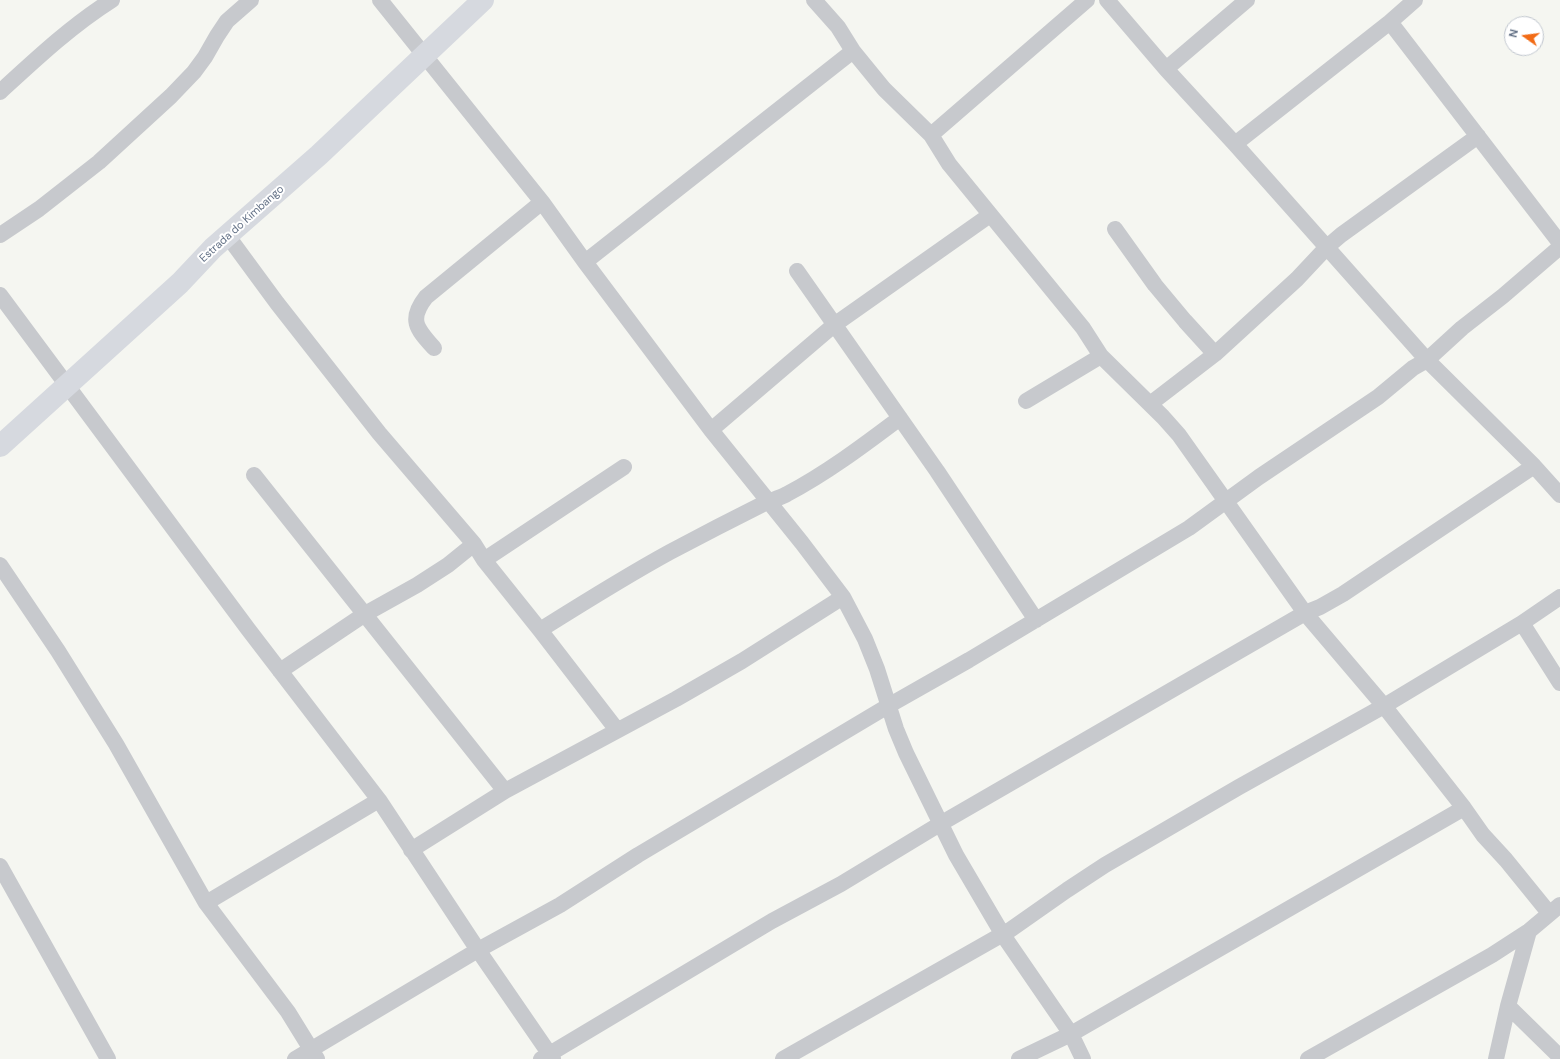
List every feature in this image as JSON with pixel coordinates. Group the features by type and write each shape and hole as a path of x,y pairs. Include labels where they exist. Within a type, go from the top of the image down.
{"street":[{"path":"0,92 89,15 112,0"},
{"path":"0,235 40,209 99,162 172,96 194,72 227,21 251,0"},
{"path":"380,0 542,202 711,430 843,597 865,639 906,753 956,855 1003,935 1071,1034 1083,1059"},
{"name":"Estrada do Kimbango","path":"0,446 180,283 227,235 319,155 423,55 483,0"},
{"path":"814,0 838,27 852,50 884,89 931,135 949,164 1083,328 1101,356 1179,435 1305,613 1384,706 1464,808 1483,835 1555,909 1529,931 1492,955 1308,1059"},
{"path":"931,135 1087,0"},
{"path":"1107,0 1166,69 1235,144 1427,360 1534,466 1560,495"},
{"path":"1166,69 1247,0"},
{"path":"1235,144 1390,22 1415,0"},
{"path":"1390,22 1560,243"},
{"path":"585,262 852,50"},
{"path":"1150,404 1215,354 1297,279 1327,247 1341,235 1478,136"},
{"path":"434,348 421,334 417,327 416,320 420,304 426,297 542,202"},
{"path":"711,430 834,325 990,215"},
{"path":"1115,229 1155,285 1215,354"},
{"path":"227,235 379,433 474,544 484,560 617,730"},
{"path":"295,1059 314,1054 478,950 560,905 638,855 888,706 969,660 1189,528 1259,477 1378,397 1413,368 1427,360 1462,328 1503,296 1560,247"},
{"path":"797,271 937,471 1036,620"},
{"path":"0,295 159,510 379,800 548,1057 772,921 841,884 940,824 1305,613 1320,607 1343,594 1534,466"},
{"path":"1026,401 1101,356"},
{"path":"540,630 625,577 712,530 792,491 843,460 900,418"},
{"path":"484,560 624,467"},
{"path":"254,475 505,791"},
{"path":"280,671 365,614 436,573 474,544"},
{"path":"0,565 58,651 116,744 206,903 288,1012 314,1054"},
{"path":"411,850 505,791 676,699 742,661 843,597"},
{"path":"783,1059 1003,935 1105,865 1239,787 1384,706 1522,622 1560,597"},
{"path":"1522,622 1560,684"},
{"path":"206,903 379,800"},
{"path":"1018,1059 1071,1034 1464,808"},
{"path":"0,866 108,1059"},
{"path":"1496,1059 1508,1006 1529,931"},
{"path":"1508,1006 1560,1057"}]}
